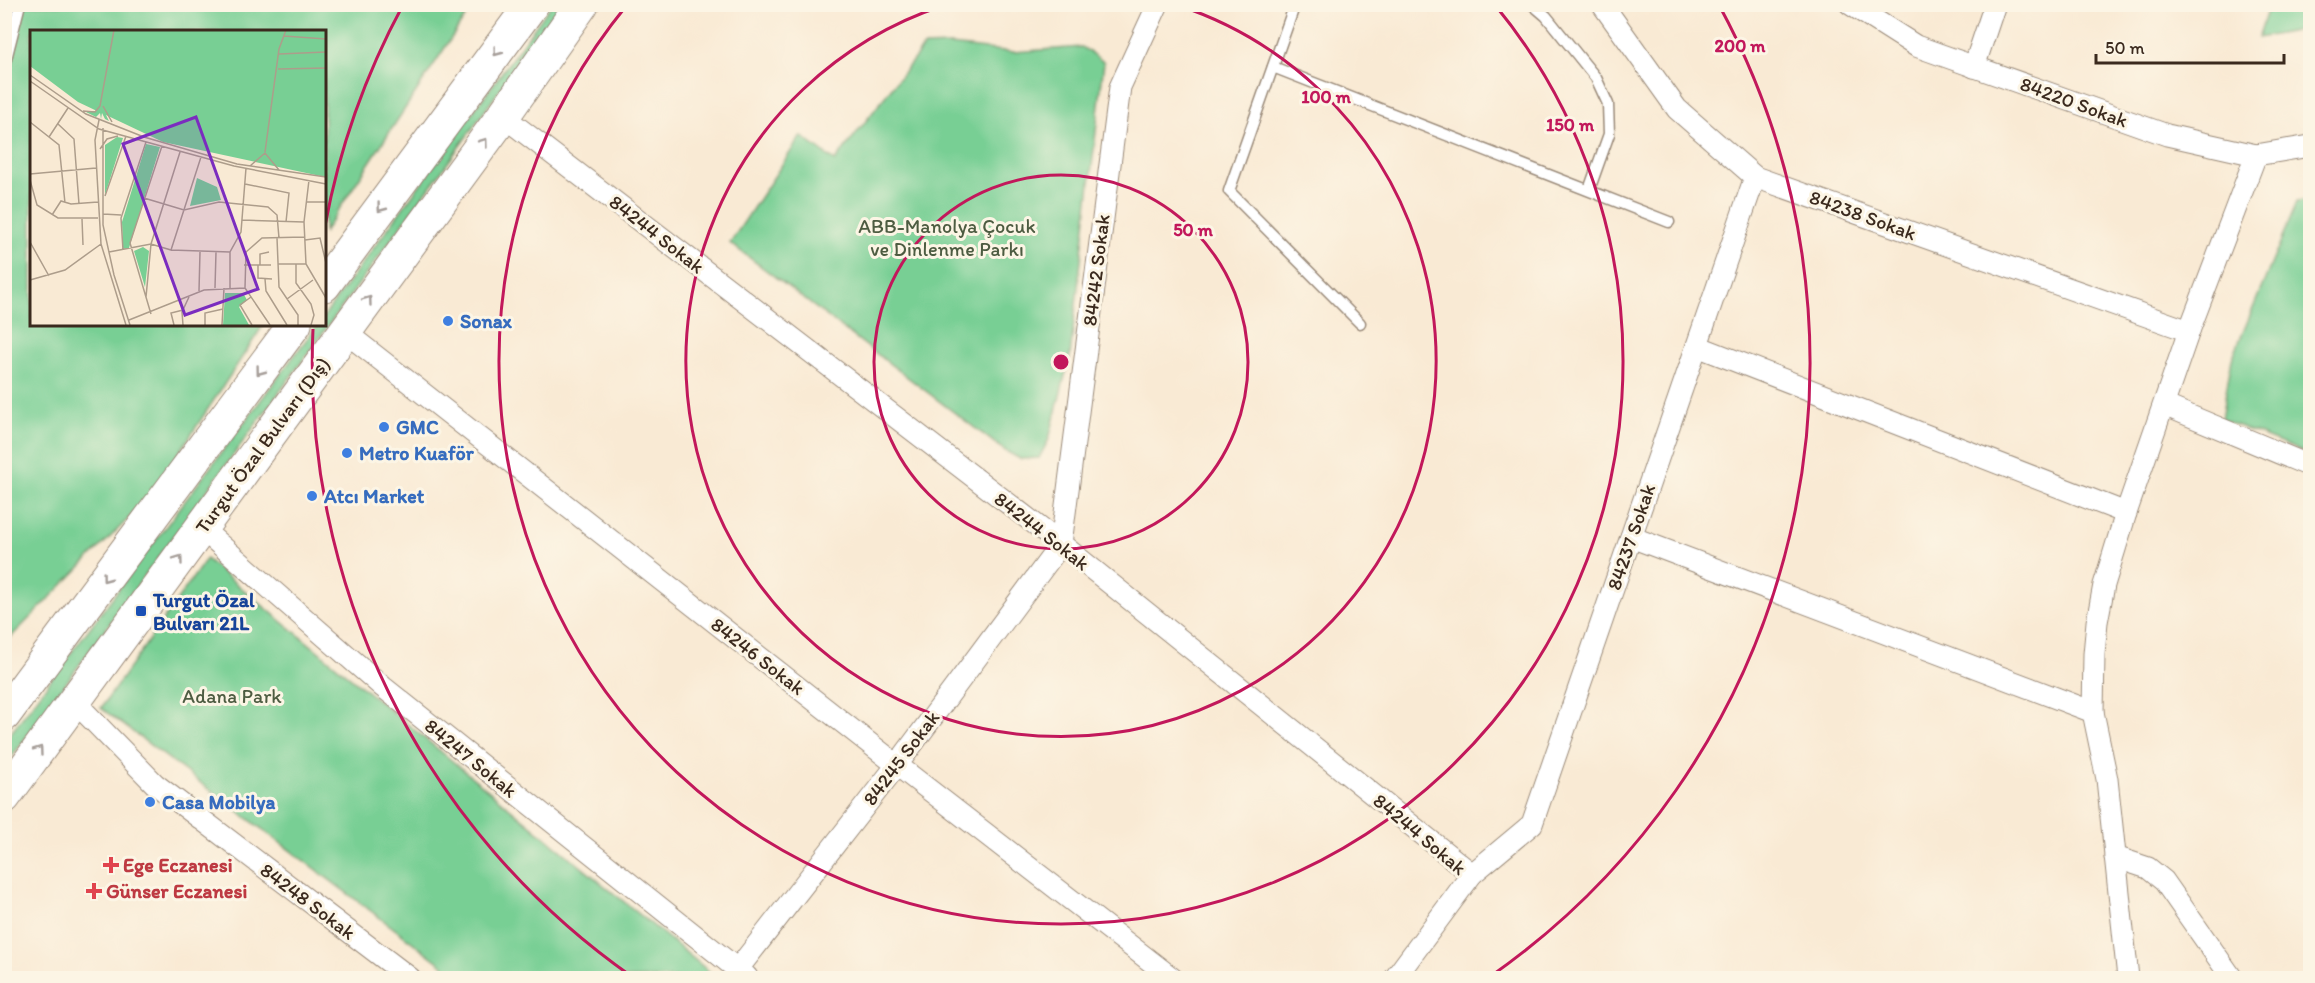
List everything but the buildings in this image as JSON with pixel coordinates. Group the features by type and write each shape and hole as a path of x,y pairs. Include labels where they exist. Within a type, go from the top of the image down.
{"main road":[{"path":"326,282 532,4"},
{"name":"Turgut Özal Bulvarı (Dış)","path":"4,797 503,116 582,4"},
{"path":"7,707 293,326"}],"street":[{"name":"84242 Sokak","path":"1061,544 1120,87 1158,4"},
{"name":"84238 Sokak","path":"1602,4 1677,109 1755,177 2189,331"},
{"name":"84220 Sokak","path":"1850,4 1916,46 2167,135 2256,154 2310,146"},
{"path":"1974,67 1995,4"},
{"name":"84244 Sokak","path":"503,116 1061,544 1472,874 1395,978"},
{"path":"2128,978 2107,778 2093,712 2097,622 2104,585 2126,513 2189,331 2256,154"},
{"name":"84237 Sokak","path":"1472,874 1532,824 1755,177"},
{"name":"84246 Sokak","path":"345,332 897,765 1173,978"},
{"path":"1697,346 2126,513"},
{"path":"2164,405 2310,466"},
{"name":"84247 Sokak","path":"201,528 383,687 743,974"},
{"path":"1631,537 2093,712"},
{"name":"84245 Sokak","path":"743,974 1061,544"},
{"name":"84248 Sokak","path":"74,701 155,784 410,978"},
{"path":"2115,857 2148,868 2164,880 2232,978"}],"lane":[{"path":"4,67 20,4"},
{"path":"1295,4 1229,191 1360,323"},
{"path":"1532,4 1546,16 1596,78 1608,104 1609,134 1589,190"},
{"path":"1273,67 1669,222"}],"green space":[{"path":"5,5 473,5 326,229 326,30 30,30 30,326 263,326 150,497 5,643"},
{"path":"551,5 560,5 449,161 5,766 4,742 316,326 326,326 326,313"},
{"path":"2269,5 2310,5 2310,28 2258,38"},
{"name":"ABB-Manolya Çocuk ve Dinlenme Parkı","path":"951,45 1013,52 1082,47 1104,62 1070,356 1049,439 1039,458 1020,459 1004,450 730,243 801,136 835,161 924,46"},
{"path":"2310,200 2310,455 2221,419 2232,359 2297,202"},
{"name":"Adana Park","path":"206,559 717,978 460,978 101,708"}],"place":[{"name":"Sonax","path":"448,321"},
{"name":"GMC","path":"384,427"},
{"name":"Metro Kuaför","path":"347,453"},
{"name":"Atcı Market","path":"312,496"},
{"name":"Turgut Özal Bulvarı 21L","path":"141,611"},
{"name":"Casa Mobilya","path":"150,802"},
{"name":"Ege Eczanesi","path":"111,865"},
{"name":"Günser Eczanesi","path":"94,891"}]}
